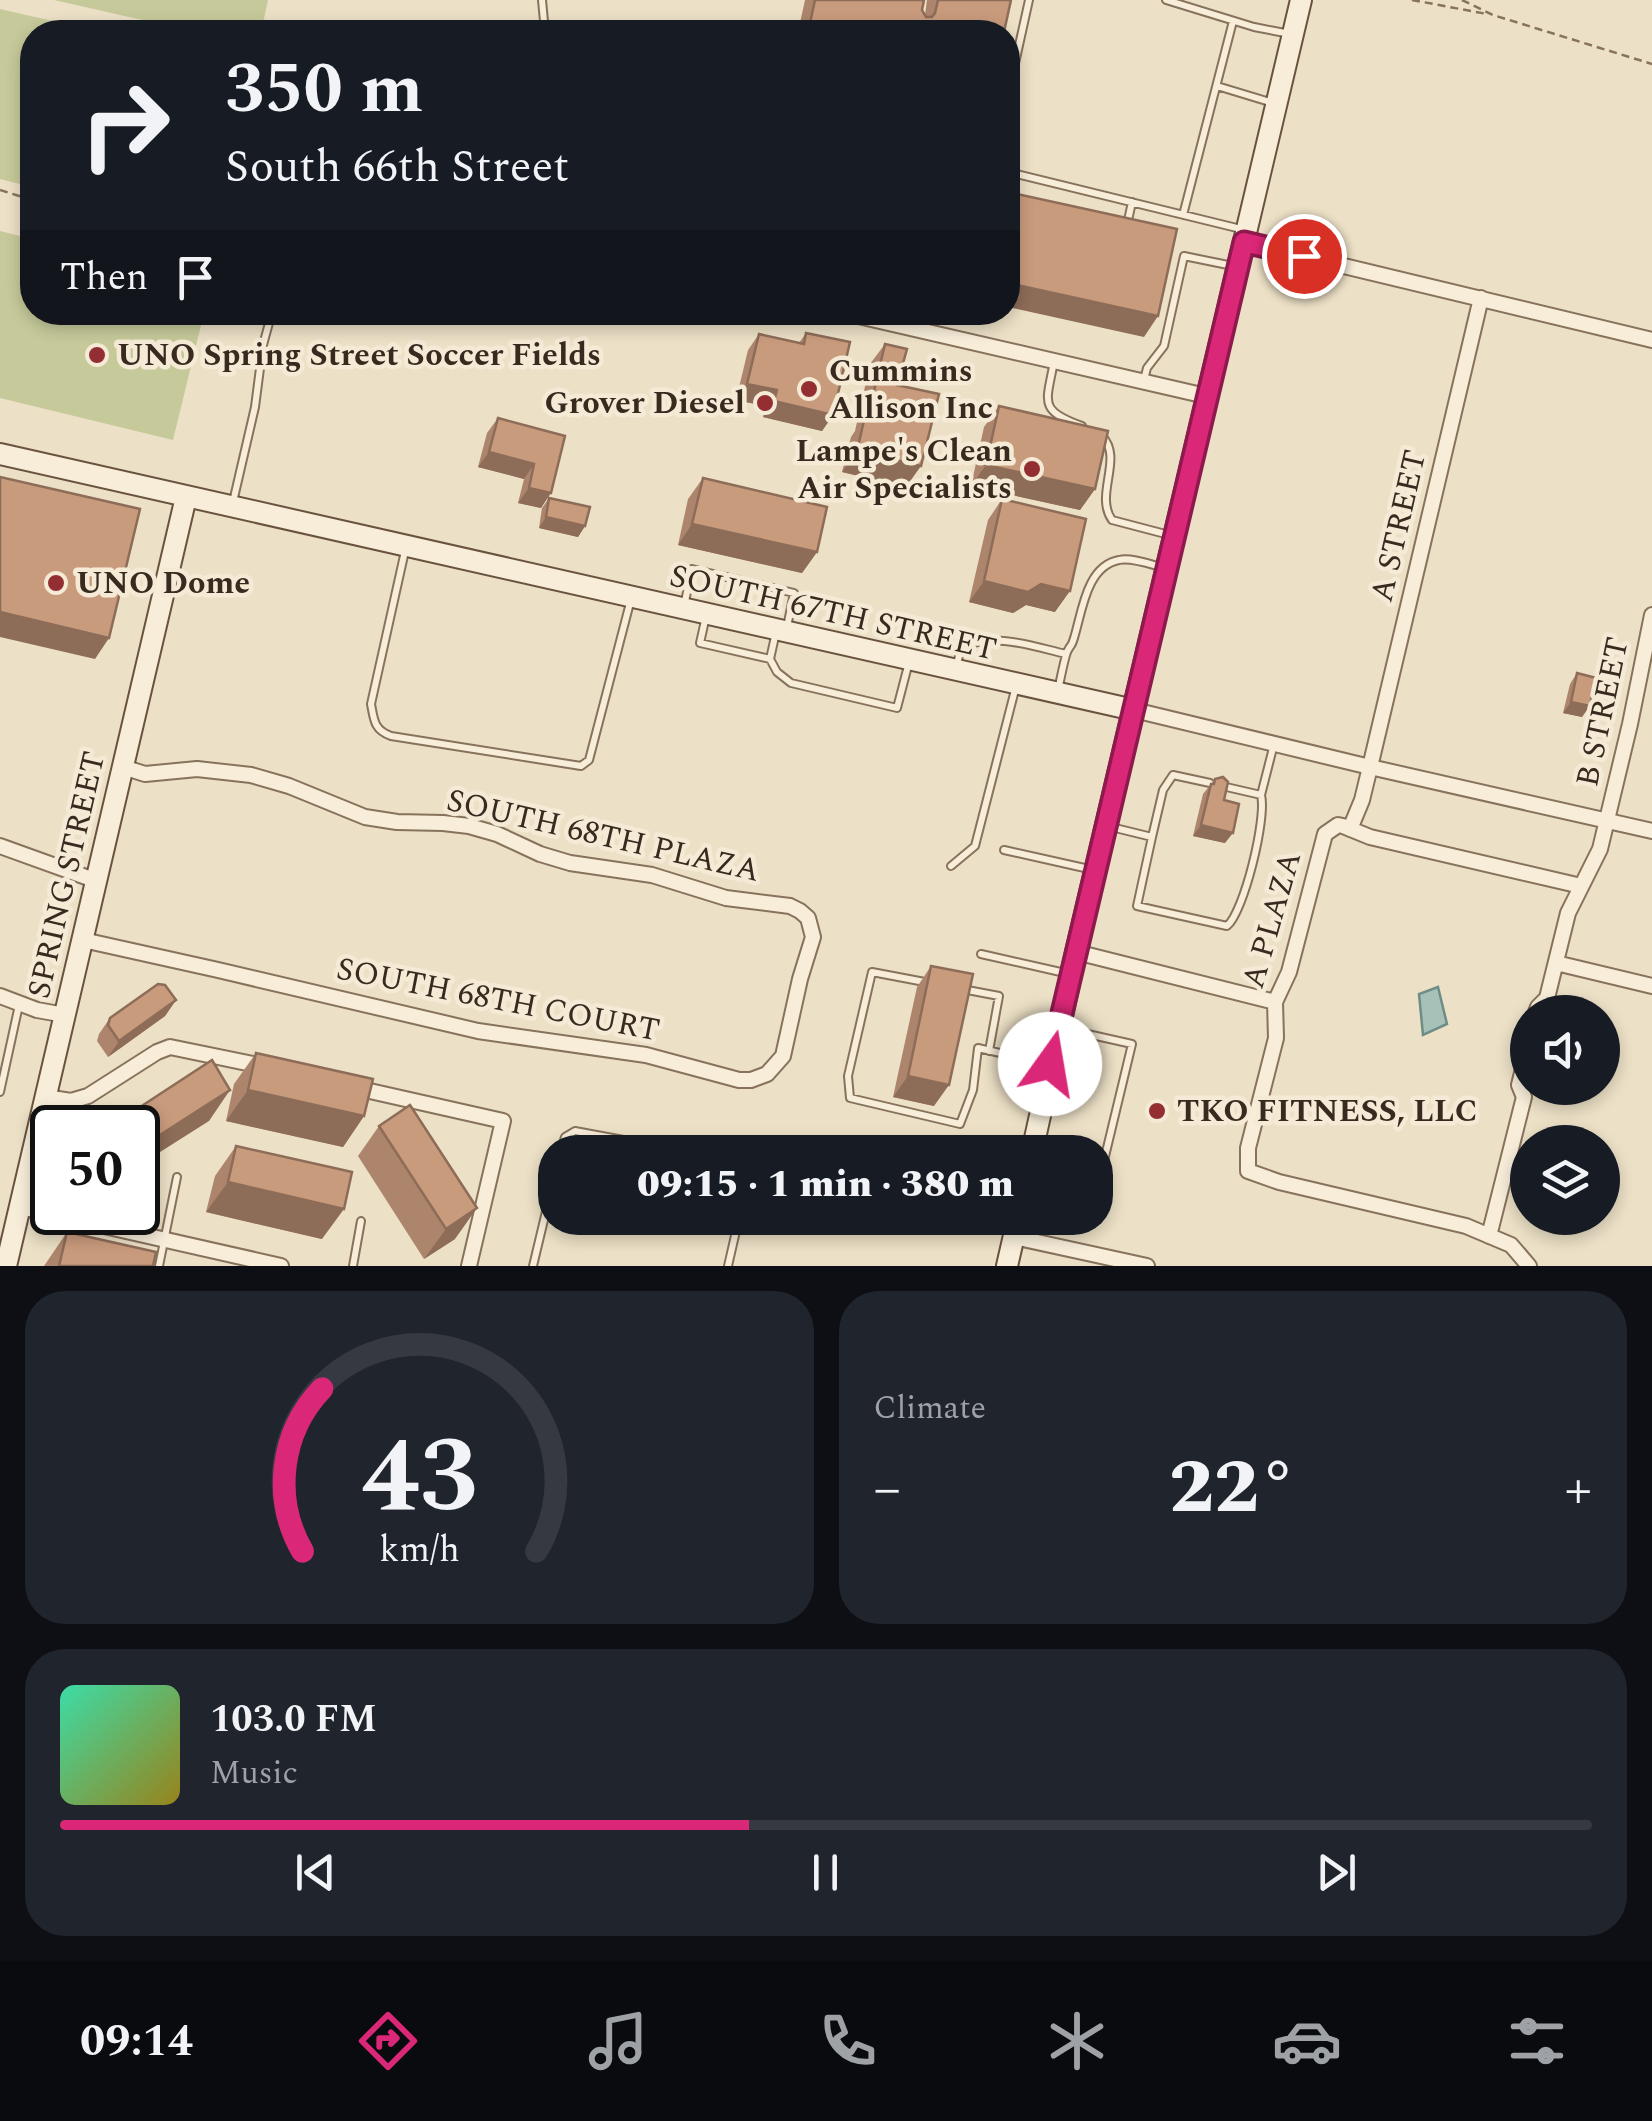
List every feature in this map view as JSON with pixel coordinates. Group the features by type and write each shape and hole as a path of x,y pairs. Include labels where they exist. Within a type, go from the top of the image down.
{"street":[{"path":"1035,1135 1301,0"},
{"path":"1245,237 1652,340"},
{"name":"A STREET","path":"1370,767 1481,298"},
{"path":"898,325 1206,396"},
{"name":"SOUTH 67TH STREET","path":"0,454 1652,831"},
{"name":"SPRING STREET","path":"6,1266 7,1234 20,1207 186,497"},
{"name":"B STREET","path":"1548,995 1568,913 1600,850 1652,615"},
{"name":"SOUTH 68TH PLAZA","path":"123,767 145,774 197,769 251,775 365,816 469,826 570,863 652,875 726,898 790,906 808,918 813,937 794,1003"},
{"path":"1370,767 1350,829 1581,886"},
{"name":"A PLAZA","path":"1350,829 1338,825 1323,838 1290,972 1275,1002 1276,1038 1248,1148 1248,1171 1279,1182 1466,1226 1490,1236"},
{"path":"0,846 97,880"},
{"name":"SOUTH 68TH COURT","path":"83,940 478,1031 646,1055 739,1080 766,1074 783,1056 794,1003"},
{"path":"1076,952 1275,1002"},
{"path":"1556,963 1652,986"},
{"path":"0,996 37,1010 65,1015"},
{"path":"45,1097 71,1101 88,1096 170,1047 277,1070"},
{"path":"334,1082 503,1121 469,1266"},
{"path":"1522,1105 1490,1236 1512,1245 1529,1266"},
{"path":"20,1207 281,1266"},
{"path":"1007,1266 1014,1235"},
{"path":"1040,1235 1147,1266"}],"lane":[{"path":"1020,41 1029,0"},
{"path":"1166,0 1293,34"},
{"path":"1184,215 1234,21"},
{"path":"1217,86 1277,104"},
{"path":"1020,175 1184,215 1245,237"},
{"path":"1132,202 1126,230 1140,234"},
{"path":"1176,248 1184,256 1238,267"},
{"path":"1144,382 1147,368 1164,346 1184,256"},
{"path":"231,508 255,407 269,325"},
{"path":"1054,361 1047,401 1050,410 1088,428"},
{"path":"1096,433 1105,438 1111,453 1105,506 1108,516 1174,536"},
{"path":"406,547 371,704 376,727 391,736 581,766 589,760 632,598"},
{"path":"1058,694 1066,654 1074,640 1089,586 1114,561 1123,559 1166,568"},
{"path":"683,610 692,569 794,593 770,660"},
{"path":"706,615 700,643 770,660 791,683 897,708 909,661"},
{"path":"955,671 961,648 971,642 985,640 1066,654"},
{"path":"952,866 975,846 1016,684"},
{"path":"1210,783 1173,776 1163,790 1137,906 1227,926 1234,919 1251,870 1274,744"},
{"path":"1222,786 1262,795"},
{"path":"1106,826 1152,837"},
{"path":"1004,850 1096,870"},
{"path":"981,954 1071,975"},
{"path":"942,985 872,972 848,1076 850,1098 960,1124 973,1090 978,1048 1050,1064"},
{"path":"962,989 999,996 989,1051"},
{"path":"0,1092 20,1003"},
{"path":"1059,1028 1132,1044 1111,1135"},
{"path":"569,1135 575,1131 597,1135"},
{"path":"159,1266 178,1177"},
{"path":"353,1266 361,1221"},
{"path":"533,1266 540,1235"},
{"path":"728,1266 735,1235"}],"path":[{"path":"1412,0 1493,15 1652,64"},
{"path":"1462,0 1493,15"}],"green space":[{"path":"54,0 268,0 264,20 142,20"},
{"path":"0,9 48,20 20,20 20,184 0,179"},
{"name":"UNO Spring Street Soccer Fields","path":"0,231 20,236 20,325 201,325 173,440 0,398"}],"water":[{"path":"1438,987 1447,1024 1423,1035 1419,994"}],"building":[{"path":"815,0 924,0 922,10 926,17 932,17 938,0 1011,0 1007,20 811,20"},
{"path":"1020,195 1177,229 1158,316 1020,286"},
{"path":"806,333 850,342 833,415 774,401 777,390 747,384 759,334 804,344"},
{"path":"885,344 907,349 897,385 939,394 921,466 857,451"},
{"path":"999,406 1108,431 1095,489 986,465"},
{"path":"498,418 565,436 551,493 529,488 534,464 489,452"},
{"name":"UNO Dome","path":"0,477 140,509 109,638 0,612"},
{"path":"703,478 827,507 817,552 692,524"},
{"path":"549,498 590,507 585,526 546,517"},
{"path":"1002,499 1086,519 1070,591 1041,584 1028,592 984,581"},
{"path":"1577,673 1596,678 1590,706 1571,702"},
{"path":"1223,777 1228,782 1224,800 1239,804 1233,833 1201,825 1211,784"},
{"path":"931,966 973,974 949,1085 908,1076"},
{"path":"158,984 165,985 176,1000 119,1041 108,1025 110,1018"},
{"path":"256,1053 373,1079 364,1116 248,1090"},
{"path":"212,1060 230,1090 160,1135 160,1105 143,1105"},
{"path":"410,1105 477,1208 446,1229 379,1126"},
{"path":"236,1146 352,1172 344,1209 228,1182"},
{"path":"66,1235 156,1252 153,1266 59,1266"}],"place":[{"name":"UNO Spring Street Soccer Fields","path":"97,355"},
{"name":"Cummins Allison Inc","path":"809,389"},
{"name":"Grover Diesel","path":"765,403"},
{"name":"Lampe's Clean Air Specialists","path":"1032,469"},
{"name":"UNO Dome","path":"56,583"},
{"name":"TKO FITNESS, LLC","path":"1157,1111"}],"route":[{"path":"1050,1064 1244,242 1304,256"}]}
